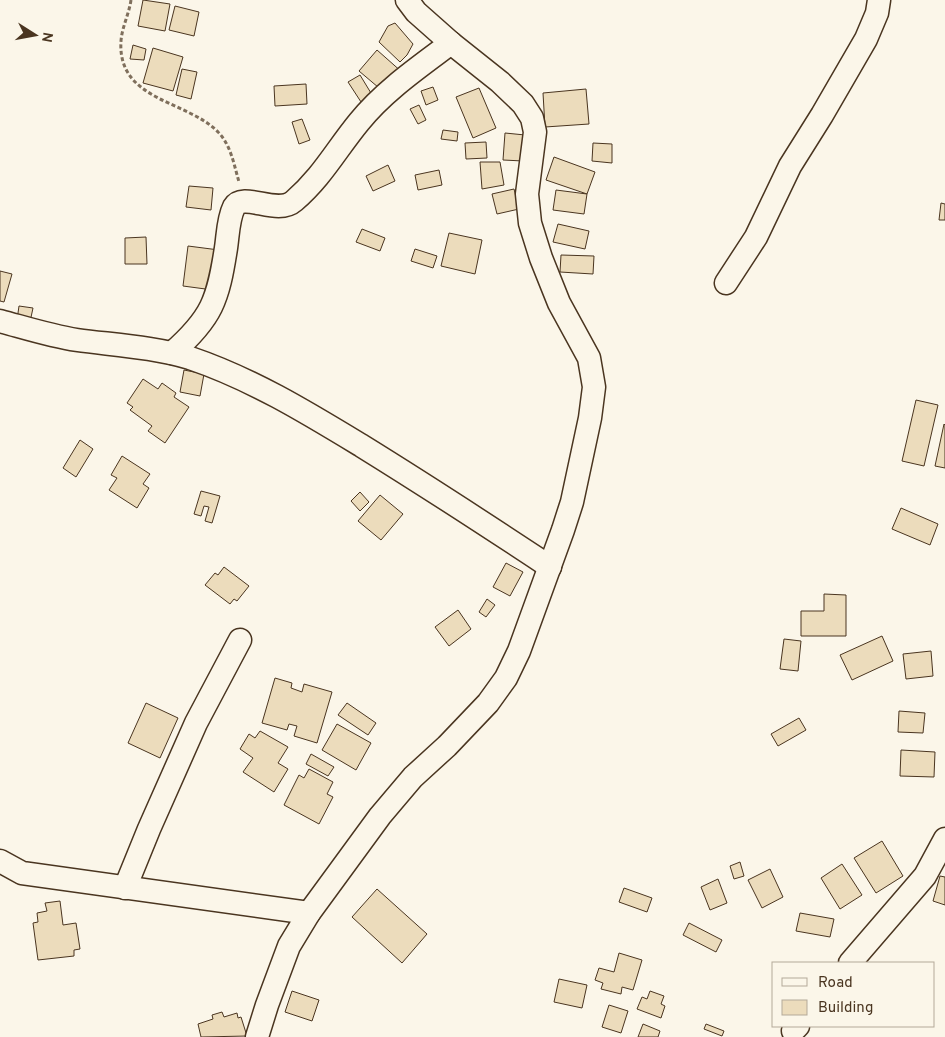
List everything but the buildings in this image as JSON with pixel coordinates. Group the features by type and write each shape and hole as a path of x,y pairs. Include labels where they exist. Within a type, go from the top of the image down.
{"street":[{"path":"257,1037 267,1005 290,946 309,913 385,809 413,777 447,746 488,703 506,678 519,651 572,502 590,418 594,387 589,358 559,303 541,258 530,223 527,194 535,132 532,118 523,104 500,82 451,43 416,12 407,0"},
{"path":"726,283 756,237 790,166 866,39 877,13 879,0"},
{"path":"172,353 204,321 215,302 222,277 230,220 234,207 244,200 271,207 291,204 313,183 359,121 378,101 402,80 451,43"},
{"path":"0,321 75,339 172,353 237,376 275,394 416,479 550,567"},
{"path":"126,888 149,829 196,723 240,640"},
{"path":"851,962 925,876 945,839"},
{"path":"0,861 22,873 309,913"}],"path":[{"path":"131,0 121,42 123,62 132,80 143,89 171,105 202,118 220,134 232,156 244,200"}]}
